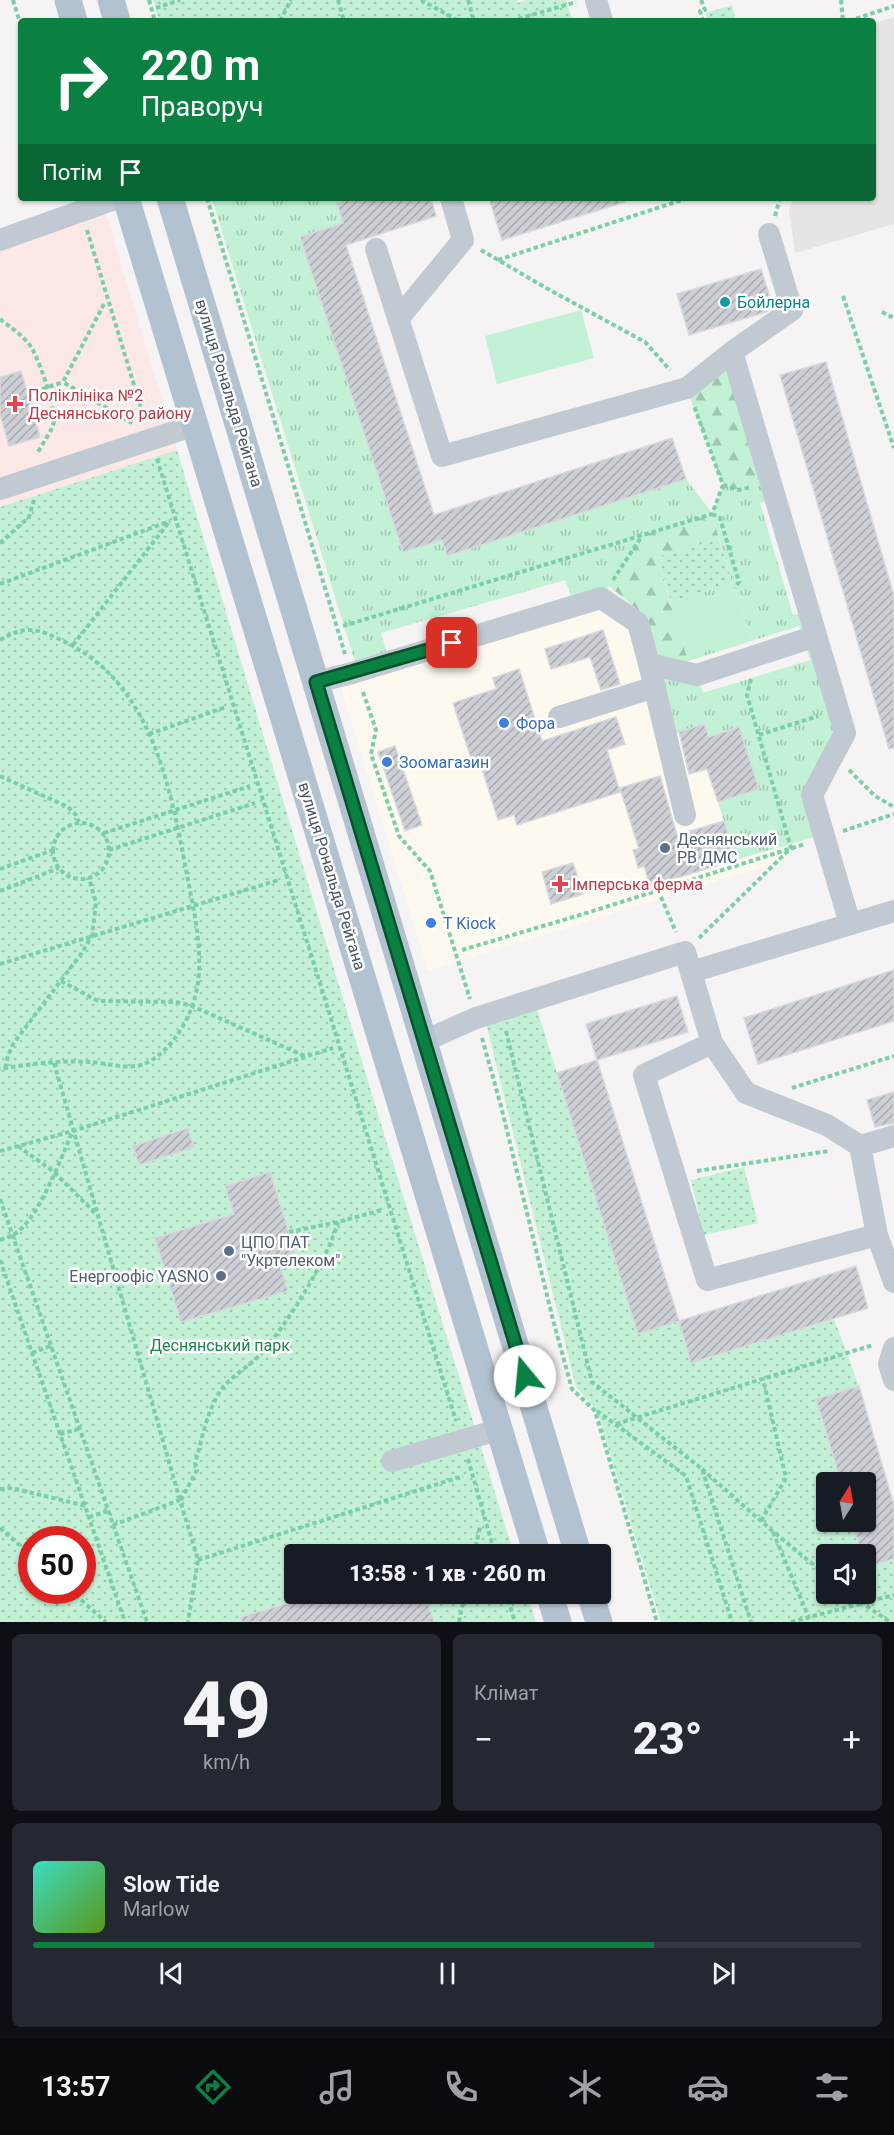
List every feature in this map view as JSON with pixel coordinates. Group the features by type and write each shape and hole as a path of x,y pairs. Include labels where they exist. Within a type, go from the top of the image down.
{"main road":[{"path":"68,0 73,18"},
{"path":"111,0 116,18"},
{"name":"вулиця Рональда Рейгана","path":"127,201 534,1544"},
{"name":"вулиця Рональда Рейгана","path":"171,201 575,1544"},
{"path":"552,1604 558,1622"},
{"path":"593,1604 599,1622"}],"lane":[{"path":"596,0 602,18"},
{"path":"0,240 109,201"},
{"path":"398,319 464,240 452,201"},
{"path":"376,249 442,456 687,388 732,352 792,310 769,234"},
{"path":"732,352 845,733 812,795 850,924"},
{"path":"0,489 35,478 146,434 195,425"},
{"path":"316,682 601,598 638,623 650,664 685,815"},
{"path":"650,664 697,675 816,636"},
{"path":"559,717 655,687"},
{"path":"424,1041 476,1018 501,1010 688,962 850,924 894,911"},
{"path":"688,962 711,1042 746,1093 827,1125 860,1146 877,1235 894,1282"},
{"path":"711,1042 644,1075 708,1280 877,1235"},
{"path":"860,1146 894,1136"},
{"path":"889,1345 889,1364 894,1380"},
{"path":"392,1461 498,1430"}],"path":[{"path":"13,0 19,18"},
{"path":"148,0 154,18"},
{"path":"156,8 180,0"},
{"path":"282,18 291,0"},
{"path":"338,0 343,18"},
{"path":"421,0 454,18"},
{"path":"468,0 473,18"},
{"path":"520,18 577,0"},
{"path":"701,0 705,10 700,11 702,18"},
{"path":"842,0 843,18"},
{"path":"858,18 894,6"},
{"path":"208,201 352,673 360,684 376,730 371,754 399,836 430,871 501,1107 572,1389 595,1412 657,1622"},
{"path":"498,260 679,201"},
{"path":"81,211 146,434 462,1440 492,1544"},
{"path":"464,240 645,342 687,388 723,485 712,514"},
{"path":"843,296 894,448"},
{"path":"28,394 63,382 104,304"},
{"path":"882,312 894,318"},
{"path":"0,319 31,346 47,388 54,422 51,432 43,441 36,457 34,498 29,517 0,543"},
{"path":"63,382 146,434"},
{"path":"344,626 712,514 720,518 739,582 735,588"},
{"path":"0,584 170,521 73,645"},
{"path":"601,598 642,535"},
{"path":"0,640 18,630 32,629 45,632 73,645 103,666 117,680 142,719 158,754 175,811 193,906 198,951 198,978 192,1006 174,1039 160,1055 144,1064 132,1065 90,1062 3,1068 14,1044 92,936 96,903 88,878"},
{"path":"747,695 791,848"},
{"path":"149,734 226,707"},
{"path":"759,735 838,710"},
{"path":"834,754 875,796 894,807"},
{"path":"0,777 68,807 79,822"},
{"path":"104,833 250,786"},
{"path":"109,850 255,803"},
{"path":"825,837 894,814"},
{"path":"79,822 97,827 104,833 109,850 104,868 88,878 79,879 70,877 59,868 53,856 56,837 62,829 79,822"},
{"path":"462,950 801,845"},
{"path":"658,890 688,962 791,848"},
{"path":"0,869 53,850"},
{"path":"0,891 59,868"},
{"path":"0,964 279,880"},
{"path":"61,981 98,1001 176,1002 192,1006 307,1057"},
{"path":"501,1010 592,1382 702,1469 816,1567"},
{"path":"0,1151 73,1131 333,1048"},
{"path":"759,1098 894,1056"},
{"path":"54,1063 198,1560 188,1622"},
{"path":"0,1240 12,1236 23,1228 34,1214 73,1131"},
{"path":"18,1146 54,1172 98,1216"},
{"path":"675,1174 860,1146"},
{"path":"0,1199 147,1622"},
{"path":"289,1232 382,1210"},
{"path":"113,1525 180,1500 197,1470 195,1463 209,1413 220,1391 258,1356 286,1320 334,1238 338,1222"},
{"path":"0,1261 125,1622"},
{"path":"616,1424 763,1379 889,1345"},
{"path":"32,1353 50,1346"},
{"path":"761,1521 786,1478 763,1379"},
{"path":"597,1411 686,1476 732,1622"},
{"path":"60,1434 79,1429"},
{"path":"702,1469 751,1622"},
{"path":"198,1560 463,1476"},
{"path":"0,1490 12,1488 86,1506"},
{"path":"89,1517 108,1511"},
{"path":"476,1544 480,1527"},
{"path":"0,1528 18,1544"},
{"path":"772,1531 809,1617"},
{"path":"876,1600 894,1595"},
{"path":"86,1604 106,1622"},
{"path":"459,1622 463,1604"},
{"path":"510,1604 515,1622"},
{"path":"791,1622 861,1604 890,1622"}],"shaded area":[{"path":"894,17 894,224 795,253 789,209 793,201 876,201 876,22"},
{"path":"92,201 102,201 177,450 0,507 0,232"},
{"path":"599,603 635,629 658,730 737,712 785,860 428,971 339,681"}],"green space":[{"path":"153,0 517,0 518,3 527,0 566,0 572,18 158,18"},
{"path":"732,5 735,18 707,18 706,13"},
{"path":"213,201 344,201 337,203 343,223 300,237 403,552 442,540 686,479 712,513 723,485 739,490 768,482 773,499 760,503 793,615 807,612 803,638 799,626 691,660 687,657 751,637 735,589 672,608 671,602 732,583 712,514 642,535 605,592 573,600 565,580 381,633 388,657 356,665"},
{"path":"581,310 594,358 497,384 485,336"},
{"path":"728,366 768,482 739,490 723,485 689,395"},
{"name":"Деснянський парк","path":"177,450 511,1544 284,1544 284,1604 530,1604 536,1622 0,1622 0,507"},
{"path":"712,514 719,539 657,557 687,657 691,660 684,664 655,657 645,616 609,586 642,535"},
{"path":"719,539 732,583 671,602 657,557"},
{"path":"735,588 751,638 687,657 672,608"},
{"path":"814,642 841,731 808,794 818,836 736,860 718,802 758,789 739,728 709,737 704,724 672,734 661,676 698,680 703,693 810,660 805,644"},
{"path":"534,999 638,1333 679,1321 692,1363 834,1319 859,1386 816,1399 838,1472 816,1472 816,1532 855,1532 859,1544 816,1544 816,1604 876,1604 876,1564 894,1559 894,1622 661,1622 597,1411 576,1387 484,1015"},
{"path":"744,1167 758,1223 704,1235 691,1180"}],"building":[{"path":"344,201 432,201 436,216 346,245 434,515 672,438 686,479 447,556 442,540 403,552 300,237 343,223 337,203"},
{"path":"490,201 625,201 625,202 502,240"},
{"name":"Бойлерна","path":"761,269 773,307 766,312 689,335 677,294"},
{"path":"826,362 894,596 894,748 889,749 780,375"},
{"name":"Поліклініка №2 Деснянського району","path":"21,371 40,437 9,446 0,414 0,377"},
{"path":"603,630 620,684 601,690 590,657 551,669 545,649"},
{"path":"519,669 542,741 616,717 625,744 607,750 620,792 517,825 514,815 498,820 479,759 472,761 453,703 496,689 493,678"},
{"path":"704,724 709,737 739,727 759,789 718,802 707,769 689,774 679,732"},
{"path":"395,746 422,825 405,831 378,752"},
{"path":"660,776 677,835 724,821 736,860 650,886 644,866 638,868 633,850 639,849 620,788"},
{"name":"Імперська ферма","path":"573,863 583,894 551,904 542,872"},
{"path":"894,970 894,1021 758,1064 744,1018"},
{"path":"677,996 688,1032 597,1060 586,1024"},
{"path":"597,1060 679,1321 638,1334 557,1073"},
{"path":"894,1092 894,1123 875,1127 867,1100"},
{"path":"188,1128 194,1147 139,1165 133,1146"},
{"name":"ЦПО ПАТ \"Укртелеком\"","path":"270,1172 295,1252 290,1253 293,1262 280,1266 288,1291 181,1322 155,1238 234,1214 225,1186"},
{"path":"856,1266 868,1308 691,1363 679,1321"},
{"path":"859,1386 894,1505 894,1559 876,1564 876,1544 859,1544 855,1532 876,1532 876,1472 838,1472 816,1399"},
{"path":"285,1604 428,1604 434,1622 242,1622 241,1617"}],"place":[{"name":"Бойлерна","path":"725,302"},
{"name":"Поліклініка №2 Деснянського району","path":"15,404"},
{"name":"Фора","path":"504,723"},
{"name":"Зоомагазин","path":"387,762"},
{"name":"Деснянський РВ ДМС","path":"665,848"},
{"name":"Імперська ферма","path":"560,884"},
{"name":"T Kiock","path":"431,923"},
{"name":"ЦПО ПАТ \"Укртелеком\"","path":"229,1251"},
{"name":"Енергоофіс YASNO","path":"221,1276"}],"route":[{"path":"452,643 316,682 525,1376"}]}
